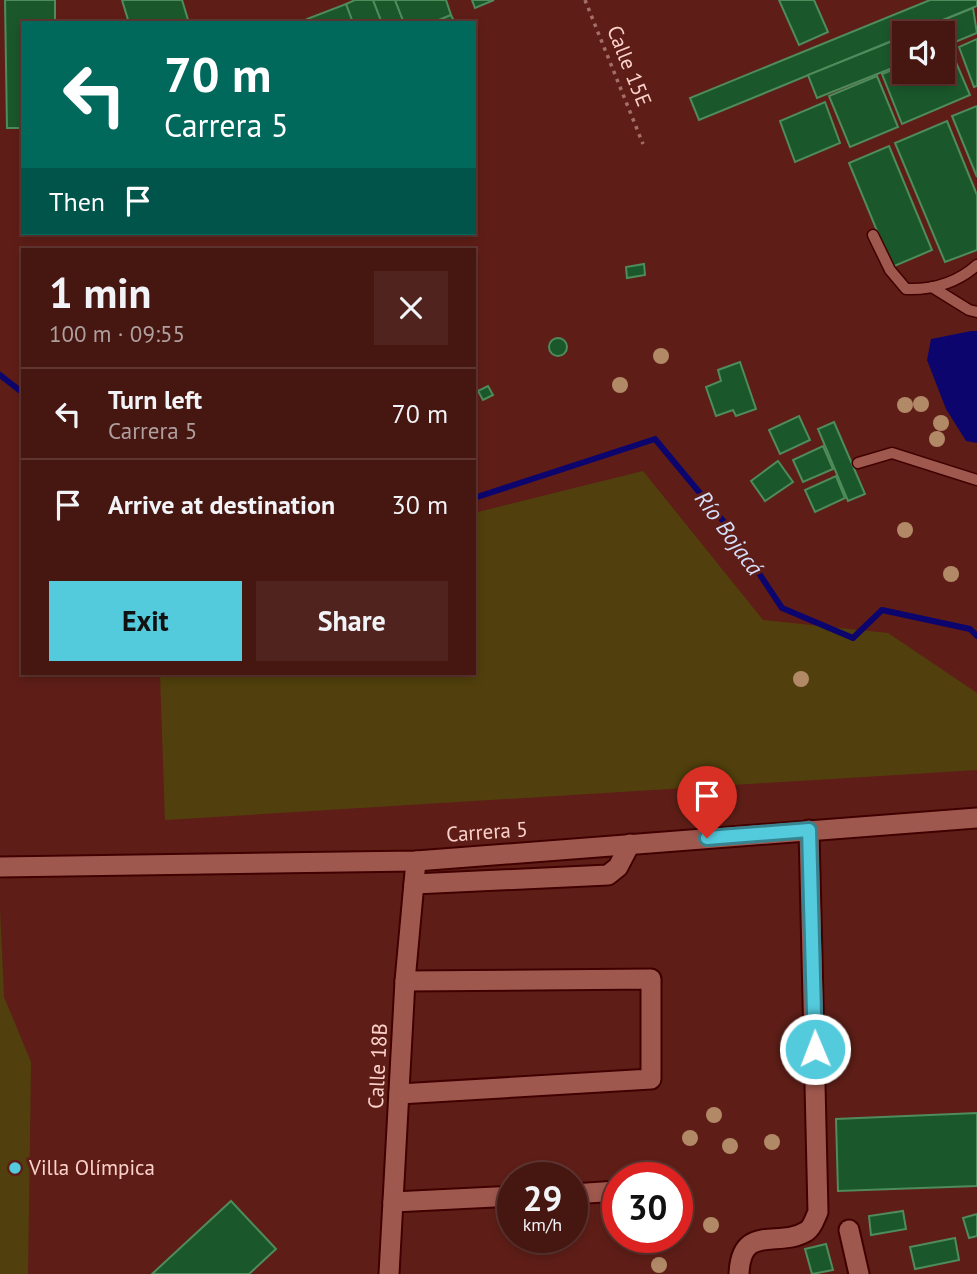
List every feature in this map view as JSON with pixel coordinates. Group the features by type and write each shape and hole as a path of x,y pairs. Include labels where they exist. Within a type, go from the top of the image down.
{"street":[{"name":"Carrera 5","path":"0,867 416,860 977,818"},
{"path":"739,1274 740,1258 755,1241 802,1233 810,1229 818,1212 809,830"},
{"path":"414,884 608,875 618,867 630,844"},
{"name":"Calle 18B","path":"389,1274 405,981 416,860"},
{"path":"399,1094 651,1079 651,979 405,981"},
{"path":"393,1202 497,1197"},
{"path":"849,1230 859,1274"}],"lane":[{"path":"873,235 890,270 906,289 932,287 958,278 977,265"},
{"path":"932,287 969,310 977,312"},
{"path":"858,463 892,453 977,480"}],"path":[{"name":"Calle 15E","path":"585,0 643,144"}],"shaded area":[{"path":"977,331 977,443 966,441 946,409 927,360 931,339"},
{"path":"643,471 763,620 888,633 977,693 977,770 165,820 160,675 476,675 476,513"},
{"name":"Villa Olímpica","path":"0,909 4,997 31,1062 28,1274 0,1274"}],"building":[{"path":"5,0 55,0 55,21 21,21 21,128 7,128"},
{"path":"122,0 182,0 188,21 128,21"},
{"path":"355,0 373,0 381,21 352,21 346,4"},
{"path":"373,0 395,0 403,21 381,21"},
{"path":"395,0 446,0 451,15 437,21 403,21"},
{"path":"472,0 494,0 475,8"},
{"path":"779,0 814,0 828,32 799,45"},
{"path":"930,0 977,0 977,6 940,21 892,21 892,41 699,120 690,98"},
{"path":"346,4 352,21 308,21 307,19"},
{"path":"973,8 977,33 955,42 955,21 941,21"},
{"path":"451,15 454,21 437,21"},
{"path":"977,39 977,86 974,87 959,47"},
{"path":"892,41 892,68 817,98 808,75"},
{"path":"955,60 970,95 902,124 882,74 892,70 892,84 955,84"},
{"path":"877,76 898,127 850,147 829,96"},
{"path":"825,102 840,143 795,162 780,121"},
{"path":"977,106 977,177 952,116"},
{"path":"947,121 977,195 977,250 945,262 895,143"},
{"path":"889,146 932,250 892,267 849,163"},
{"path":"644,264 645,275 627,278 626,267"},
{"path":"558,338 564,341 567,347 564,353 558,356 552,353 549,347 552,341"},
{"path":"740,362 756,409 736,416 733,410 716,416 706,387 721,381 718,370"},
{"path":"488,386 493,395 483,400 478,391"},
{"path":"799,416 810,440 780,454 769,430"},
{"path":"834,422 865,494 848,501 818,429"},
{"path":"823,446 833,469 803,482 793,460"},
{"path":"778,461 793,482 765,501 751,481"},
{"path":"836,476 845,498 815,512 805,490"},
{"path":"977,1113 977,1186 838,1191 836,1119"},
{"path":"231,1201 276,1249 249,1274 152,1274"},
{"path":"903,1211 906,1229 871,1235 869,1216"},
{"path":"977,1214 977,1236 969,1238 963,1218"},
{"path":"955,1238 959,1260 915,1269 910,1247"},
{"path":"826,1244 833,1270 812,1274 805,1249"}],"waterway":[{"name":"Río Bojacá","path":"0,375 21,391"},
{"name":"Río Bojacá","path":"476,497 655,439 729,528 782,608 853,638 882,610 970,629 977,636"}],"place":[{"name":"Villa Olímpica","path":"15,1168"}],"route":[{"path":"707,838 809,830 815,1049"}]}
